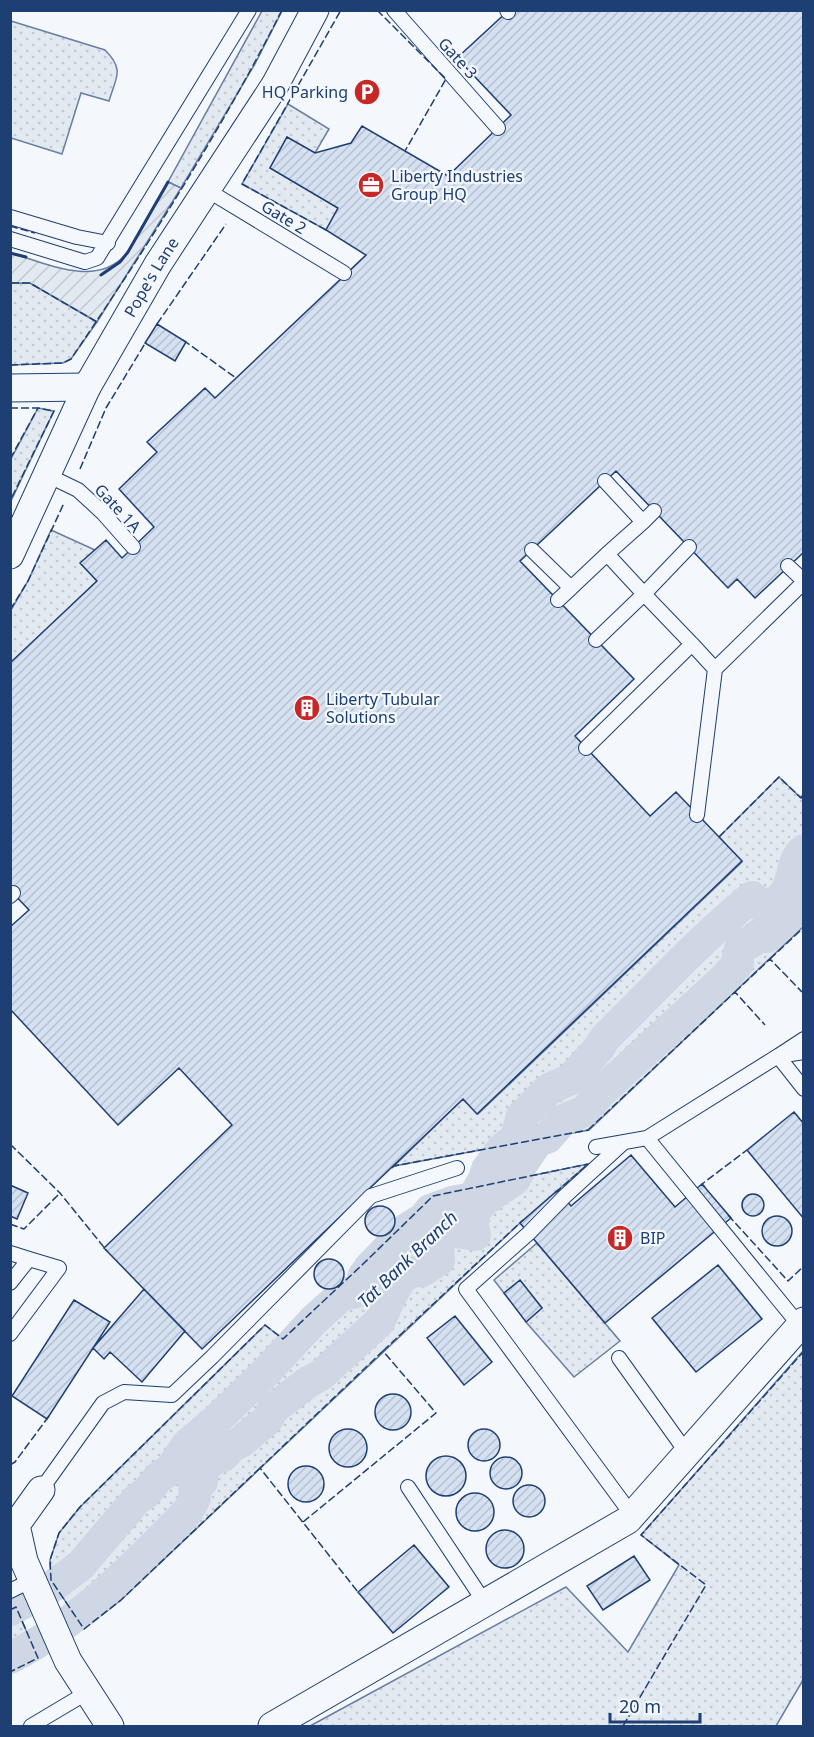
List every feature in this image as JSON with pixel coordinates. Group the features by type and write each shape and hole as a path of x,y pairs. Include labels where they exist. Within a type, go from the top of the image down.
{"street":[{"name":"Pope's Lane","path":"10,555 87,387 158,264 275,85 315,10"},
{"path":"10,388 87,387"},
{"path":"272,1726 628,1520 802,1323"},
{"path":"41,1490 16,1524 24,1561 21,1585 110,1726"}],"lane":[{"path":"10,239 85,262 97,258 249,10"},
{"name":"Gate 3","path":"394,10 498,128"},
{"name":"Gate 2","path":"207,190 344,273"},
{"path":"10,217 77,237 108,243"},
{"name":"Gate 1A","path":"47,475 78,490 104,513 133,548"},
{"path":"605,481 643,522"},
{"path":"558,600 654,511"},
{"path":"596,640 645,594 689,547"},
{"path":"532,550 571,588"},
{"path":"608,554 715,669"},
{"path":"697,815 715,669 804,581 788,566"},
{"path":"586,748 692,644"},
{"path":"596,1147 647,1138 804,1039"},
{"path":"778,1056 804,1053"},
{"path":"778,1056 804,1089"},
{"path":"647,1138 802,1323"},
{"path":"624,1142 529,1233 466,1289 632,1515"},
{"path":"41,1490 104,1403 124,1392 172,1395 371,1196 457,1168"},
{"path":"10,1253 58,1268 10,1334"},
{"path":"10,1283 29,1259"},
{"path":"619,1358 687,1453"},
{"path":"408,1487 485,1603"},
{"path":"31,1726 88,1692"}],"shaded area":[{"path":"262,11 282,11 255,64 181,188 168,182"},
{"path":"11,21 105,50 115,63 117,74 109,101 81,93 62,154 11,138"},
{"path":"288,104 329,129 315,153 287,137 270,168 338,208 326,230 242,184"},
{"path":"168,182 181,188 97,322 30,283 11,283 11,253 72,270 102,269 116,263 128,252"},
{"path":"11,283 30,283 97,322 71,359 63,363 11,365"},
{"path":"38,408 54,411 11,501 11,459"},
{"path":"51,530 95,550 81,563 97,581 11,663 11,610 28,581"},
{"path":"779,777 800,797 803,795 803,927 589,1130 394,1166 463,1099 478,1114 742,862 719,837"},
{"path":"588,1164 520,1223 121,1600 84,1629 51,1580 50,1560 59,1533 80,1507 265,1325 283,1339 433,1196"},
{"path":"537,1243 620,1341 574,1377 526,1322 542,1308 520,1281 504,1293 494,1280"},
{"path":"803,1351 803,1680 776,1726 310,1726 566,1587 628,1652 679,1565 641,1535"},
{"path":"16,1607 38,1658 11,1672 11,1610"}],"building":[{"name":"Liberty Tubular Solutions","path":"509,10 804,10 804,552 755,598 737,579 728,588 616,471 520,561 634,679 575,736 650,816 676,792 742,861 477,1114 463,1099 202,1349 104,1248 232,1125 179,1068 118,1125 10,1009 10,927 29,910 10,890 10,663 97,581 80,563 106,540 122,558 154,527 119,489 157,452 147,442 205,388 215,398 366,255 326,230 338,208 270,168 287,137 315,153 351,143 362,126 448,176 511,115 457,58"},
{"path":"157,324 186,342 175,361 145,343"},
{"path":"794,1112 804,1124 804,1219 747,1150"},
{"name":"BIP","path":"631,1155 675,1207 702,1184 731,1218 605,1323 520,1223 558,1190 571,1206"},
{"path":"10,1185 28,1193 17,1219 10,1216"},
{"path":"753,1194 761,1197 764,1205 761,1213 753,1216 745,1213 742,1205 745,1197"},
{"path":"380,1206 390,1211 395,1221 390,1231 380,1236 370,1231 365,1221 370,1211"},
{"path":"777,1216 788,1220 792,1231 788,1242 777,1246 766,1242 762,1231 766,1220"},
{"path":"329,1259 340,1263 344,1274 340,1285 329,1289 318,1285 314,1274 318,1263"},
{"path":"718,1265 762,1319 696,1372 652,1318"},
{"path":"520,1280 542,1308 526,1322 504,1293"},
{"path":"144,1289 185,1331 142,1382 110,1352 104,1359 93,1348"},
{"path":"74,1300 110,1322 47,1419 12,1396"},
{"path":"455,1316 492,1362 464,1385 427,1338"},
{"path":"393,1394 406,1399 411,1412 406,1425 393,1430 380,1425 375,1412 380,1399"},
{"path":"348,1429 361,1435 367,1448 361,1461 348,1467 335,1461 329,1448 335,1435"},
{"path":"484,1429 495,1434 500,1445 495,1456 484,1461 473,1456 468,1445 473,1434"},
{"path":"446,1456 454,1457 460,1462 465,1468 465,1484 460,1490 454,1495 446,1496 438,1495 432,1490 427,1484 426,1476 427,1468 432,1462 438,1457"},
{"path":"506,1457 517,1462 522,1473 517,1484 506,1489 495,1484 490,1473 495,1462"},
{"path":"306,1466 319,1471 324,1484 319,1497 306,1502 293,1497 288,1484 293,1471"},
{"path":"529,1485 540,1490 545,1501 540,1512 529,1517 518,1512 513,1501 518,1490"},
{"path":"475,1493 488,1499 494,1512 488,1525 475,1531 462,1525 456,1512 462,1499"},
{"path":"505,1530 519,1535 524,1549 519,1563 505,1568 491,1563 486,1549 491,1535"},
{"path":"414,1545 449,1587 393,1633 358,1592"},
{"path":"634,1556 650,1580 603,1610 587,1586"}],"waterway":[{"name":"Tat Bank Branch","path":"10,1610 46,1591 80,1566 136,1500 147,1492 158,1478 171,1469 187,1445 263,1375 314,1320 344,1293 355,1293 364,1287 363,1277 370,1267 408,1228 424,1218 430,1210 473,1198 487,1169 502,1149 516,1138 522,1116 549,1089 571,1079 605,1038 732,913 752,897 763,907 782,896 791,880 795,863 804,850"},
{"name":"Tat Bank Branch","path":"10,1658 83,1611 127,1572 188,1511 195,1498 194,1484 202,1481 203,1468 241,1442 267,1420 273,1409 308,1382 321,1375 379,1322 401,1279 410,1272 422,1271 439,1260 437,1232 442,1234 449,1231 475,1235 473,1224 475,1212 482,1202 515,1179 537,1142 547,1138 563,1120 585,1111 599,1094 725,978 738,963 742,944 750,943 757,936 767,937 804,903"}],"fence":[{"path":"10,365 63,363 71,359 182,188 234,100 282,10"},
{"path":"326,230 242,184 341,10"},
{"path":"377,10 446,79 405,151"},
{"path":"157,324 226,224"},
{"path":"10,226 35,233"},
{"path":"11,283 30,283 97,322"},
{"path":"183,340 236,378"},
{"path":"80,469 106,408 146,342"},
{"path":"10,408 38,408 54,411 10,501"},
{"path":"10,459 38,408"},
{"path":"10,610 28,581 64,503"},
{"path":"719,837 779,777 801,798 804,795"},
{"path":"770,959 801,930 804,933"},
{"path":"735,992 770,959 802,992"},
{"path":"588,1130 735,992 765,1025"},
{"path":"392,1168 589,1130"},
{"path":"10,1144 60,1193 107,1251"},
{"path":"705,1187 702,1184 747,1150"},
{"path":"260,1468 121,1600 84,1629 51,1580 50,1560 59,1533 80,1507 265,1325 283,1339 433,1196 588,1164"},
{"path":"555,1193 587,1165"},
{"path":"10,1224 24,1229 60,1193"},
{"path":"728,1215 788,1281 804,1266"},
{"path":"383,1351 523,1220"},
{"path":"303,1522 436,1413 383,1351 260,1468 358,1592"},
{"path":"623,1726 706,1585 641,1535 804,1351"},
{"path":"10,1465 15,1462 49,1416"},
{"path":"10,1610 16,1607 38,1658 10,1672"}],"wall":[{"path":"101,275 120,262 128,252 168,182"},
{"path":"10,253 26,257"}],"place":[{"name":"HQ Parking","path":"367,92"},
{"name":"Liberty Industries Group HQ","path":"371,185"},
{"name":"Liberty Tubular Solutions","path":"307,708"},
{"name":"BIP","path":"620,1238"}]}
